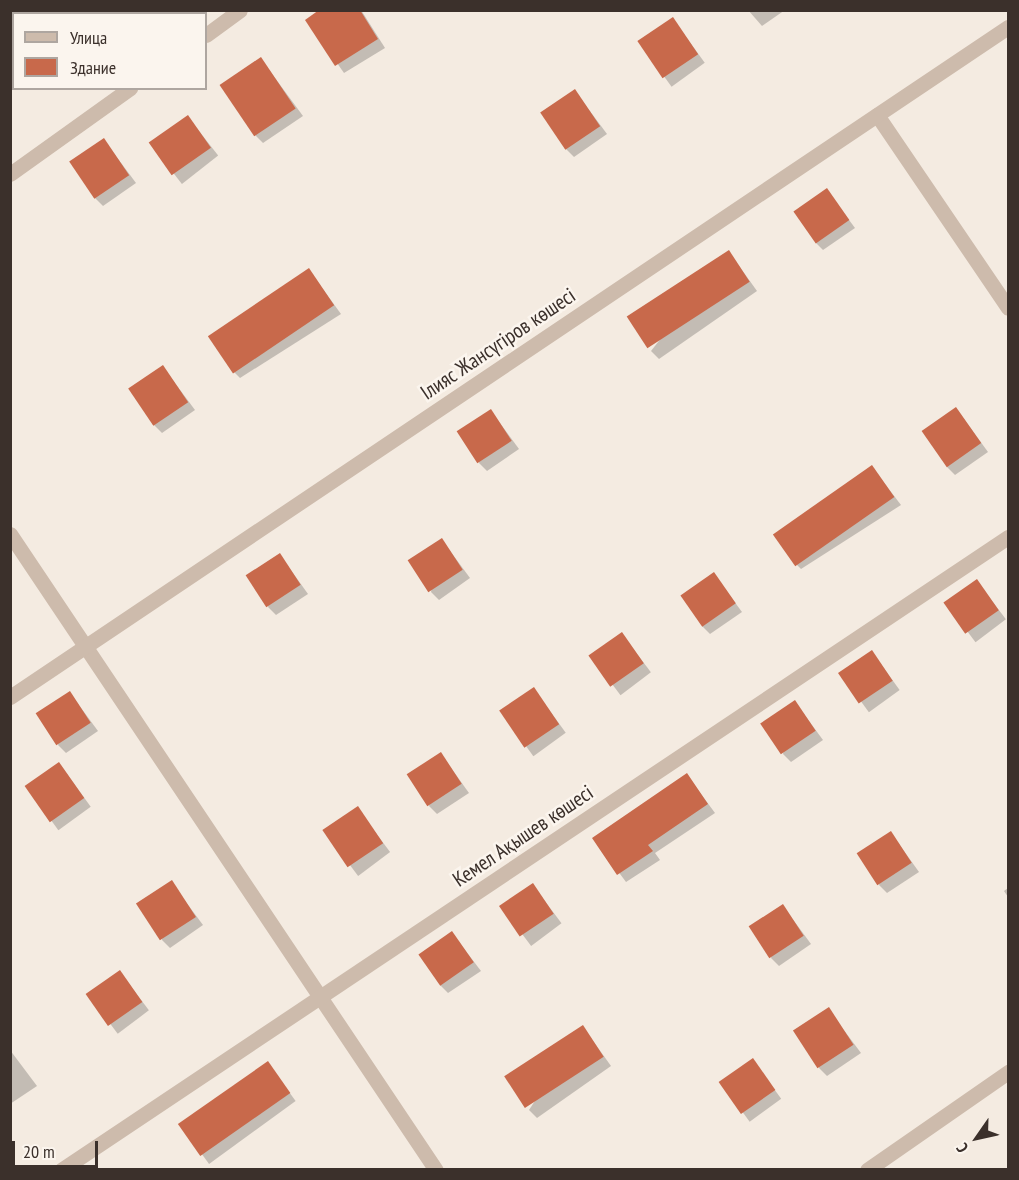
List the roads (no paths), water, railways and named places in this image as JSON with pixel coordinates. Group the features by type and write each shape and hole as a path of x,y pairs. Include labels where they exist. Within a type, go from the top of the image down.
{"street":[{"path":"207,34 240,10"},
{"name":"Ілияс Жансүгіров көшесі","path":"10,697 1008,27"},
{"path":"10,174 127,90"},
{"path":"877,115 1008,308"},
{"path":"10,534 436,1170"},
{"name":"Кемел Ақышев көшесі","path":"61,1170 1008,537"},
{"path":"867,1170 1008,1072"}]}
